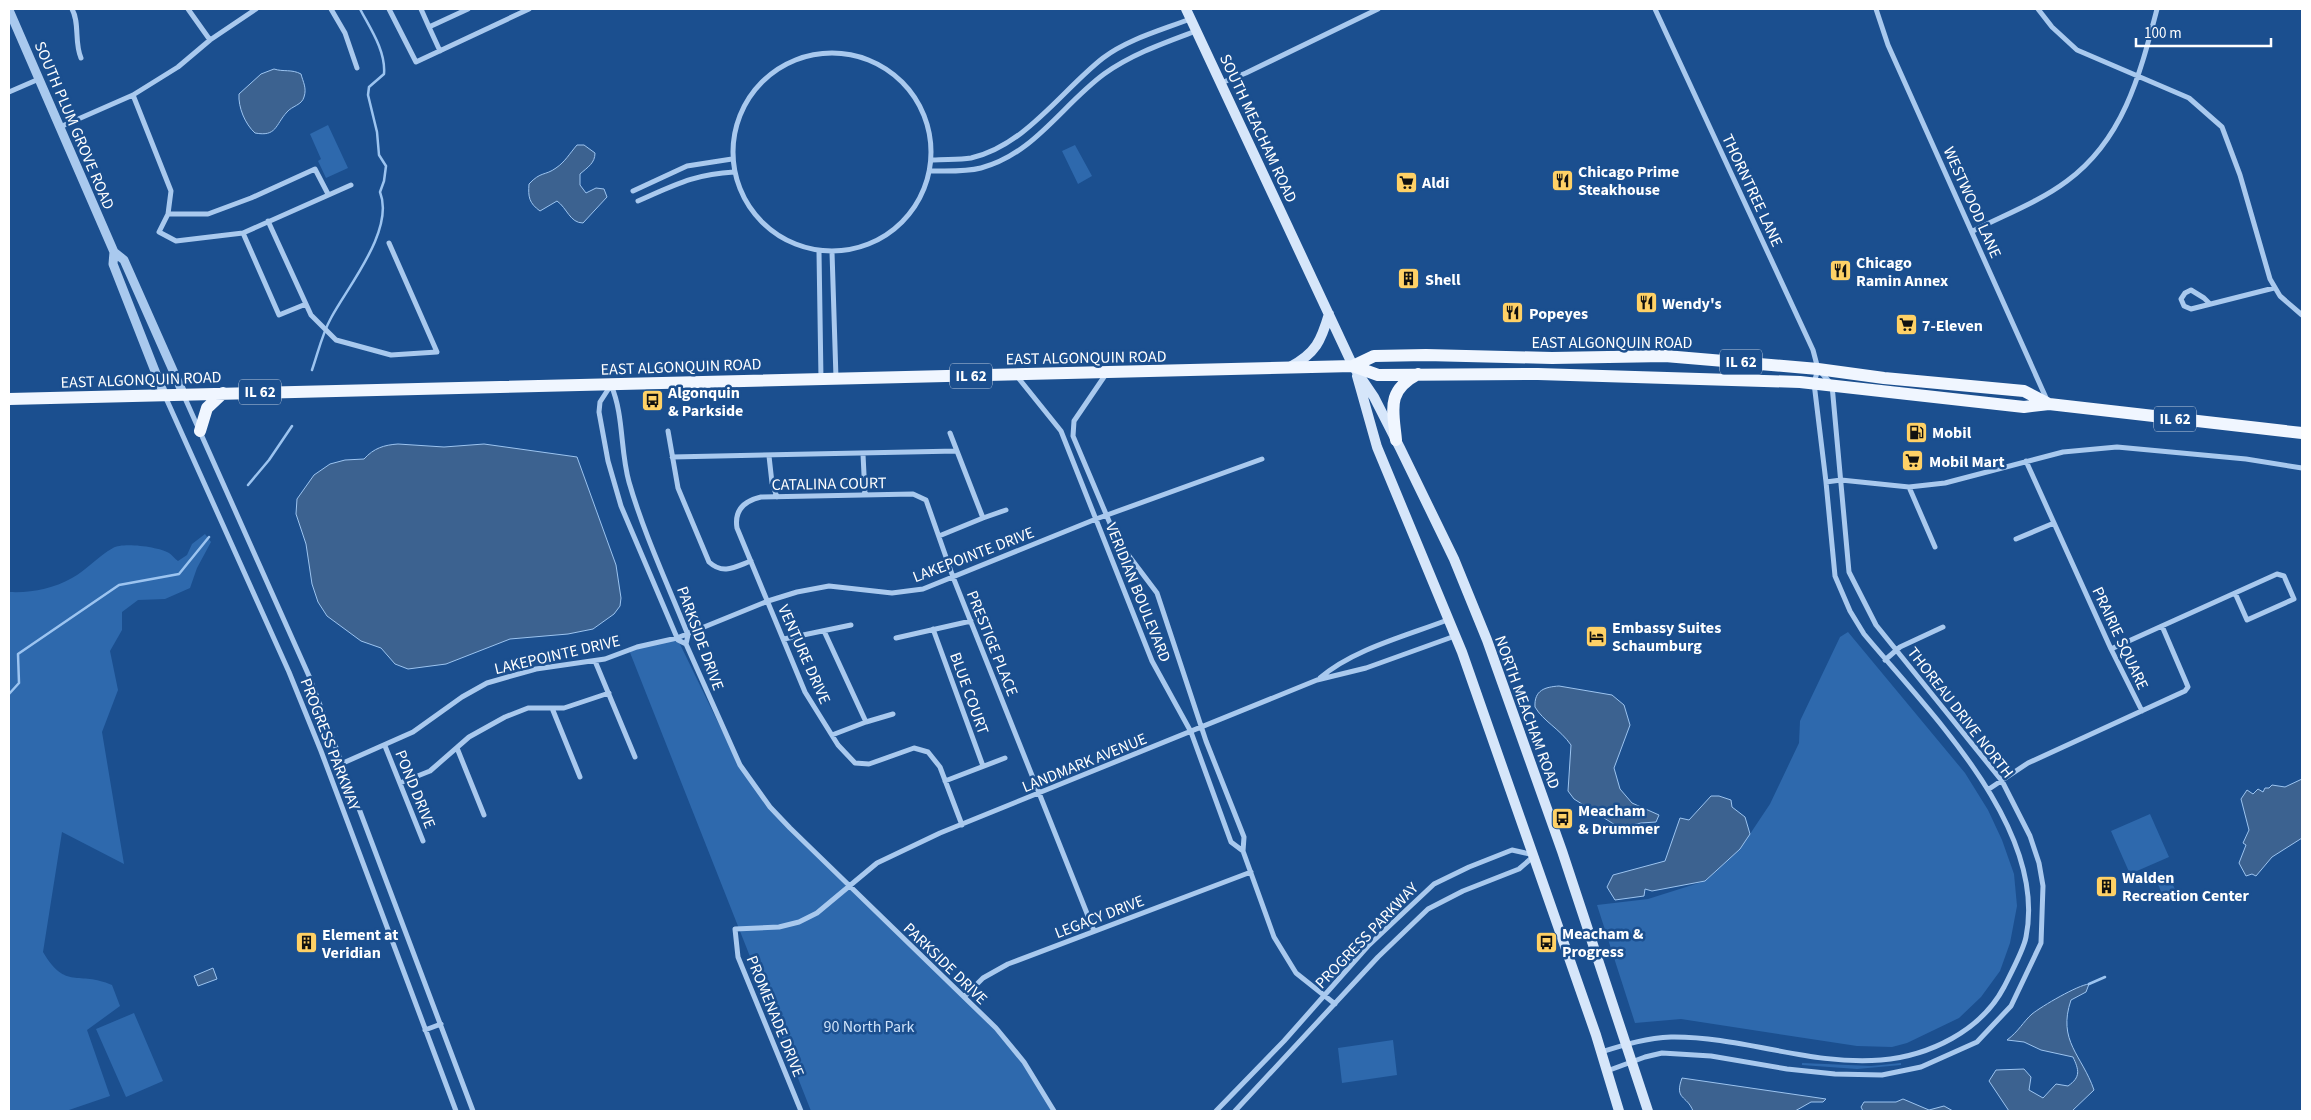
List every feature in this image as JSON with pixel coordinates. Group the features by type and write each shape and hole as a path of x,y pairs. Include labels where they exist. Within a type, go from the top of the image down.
{"main road":[{"name":"SOUTH MEACHAM ROAD","path":"1188,14 1304,260"},
{"name":"NORTH MEACHAM ROAD","path":"1304,260 1354,366 1374,397 1454,560 1493,655 1562,851 1648,1111"},
{"path":"1287,368 1314,349 1322,339 1329,314"},
{"name":"EAST ALGONQUIN ROAD","path":"1354,366 1374,356 1552,358 1664,356 1818,369 1884,378 2024,391 2048,404"},
{"name":"EAST ALGONQUIN ROAD","path":"9,399 183,393 1354,366 1378,374 1589,375 1814,384 2024,407 2048,404 2302,433"},
{"name":"NORTH MEACHAM ROAD","path":"1354,366 1377,446 1456,635 1534,856 1601,1052 1619,1111"},
{"path":"1396,440 1392,408 1395,395 1401,386 1418,374"},
{"path":"200,431 207,408 223,393"}],"street":[{"path":"72,9 75,14 76,42 81,58"},
{"path":"188,9 210,40"},
{"path":"59,127 133,95 178,67 210,40 256,9"},
{"path":"331,9 345,33 357,68"},
{"path":"389,9 416,62 529,9"},
{"path":"421,9 440,50"},
{"path":"429,26 468,9"},
{"path":"1221,83 1246,73 1378,9"},
{"name":"THORNTREE LANE","path":"1655,9 1813,350 1818,369"},
{"name":"WESTWOOD LANE","path":"1876,9 1888,45 1973,231 2048,404"},
{"path":"2038,9 2052,27 2077,50 2189,98 2222,127 2240,175 2266,271 2274,288 2302,315"},
{"path":"1973,231 2046,194 2068,180 2104,146 2125,111 2140,76 2157,9"},
{"name":"SOUTH PLUM GROVE ROAD","path":"9,10 114,252 124,260 183,393"},
{"path":"933,160 971,158 1011,139 1027,129 1076,80 1105,56 1125,44 1188,14"},
{"path":"932,170 981,168 1006,159 1033,141 1102,75 1128,58 1196,31"},
{"path":"825,52 860,57 897,75 914,96 929,136 933,160 932,170 919,202 898,226 868,244 850,250 819,252 786,241 770,231 747,205 734,172 732,159 734,131 740,111 750,94 778,69 810,54 825,52"},
{"path":"9,92 39,79"},
{"path":"133,95 171,192 168,214 159,232 176,241 242,233 352,185"},
{"path":"633,191 688,166 732,159"},
{"path":"168,214 208,214 251,198 315,169 328,194"},
{"path":"638,201 692,178 707,174 734,172"},
{"path":"268,221 314,320 336,340 391,355 437,352 389,243"},
{"path":"242,233 279,315 306,304"},
{"name":"SOUTH PLUM GROVE ROAD","path":"114,252 113,264 164,394"},
{"path":"819,252 821,379"},
{"path":"832,252 836,378"},
{"path":"2208,303 2192,290 2184,293 2182,299 2184,306 2189,309 2274,288"},
{"path":"1814,384 1818,369"},
{"path":"1818,369 1832,386"},
{"name":"VERIDIAN BOULEVARD","path":"1106,373 1074,421 1074,436 1117,540 1156,593 1202,727 1244,836 1243,851 1274,937 1296,974 1335,1004"},
{"name":"VERIDIAN BOULEVARD","path":"1016,375 1061,430 1152,661 1191,732 1231,842 1243,851"},
{"name":"PARKSIDE DRIVE","path":"611,384 618,402 628,480 688,634 686,644 740,766 770,806 848,886 996,1028 1024,1062 1054,1111"},
{"name":"PARKSIDE DRIVE","path":"611,384 600,402 599,412 608,461 621,506 677,638"},
{"name":"THOREAU DRIVE NORTH","path":"1601,1052 1649,1039 1685,1037 1837,1060 1881,1060 1917,1053 1968,1030 1998,997 2026,939 2028,887 2025,867 2016,842 1989,789 1864,634 1850,611 1835,576 1814,384"},
{"name":"THOREAU DRIVE NORTH","path":"1607,1072 1632,1062 1662,1054 1686,1053 1787,1069 1835,1074 1882,1075 1921,1067 1977,1042 2011,1006 2041,943 2043,886 2039,863 2030,836 2002,781 1876,625 1849,572 1832,386"},
{"name":"PROGRESS PARKWAY","path":"183,393 297,647 343,763 473,1111"},
{"name":"PROGRESS PARKWAY","path":"164,394 289,672 321,751 456,1111"},
{"path":"668,431 678,488 709,562 716,568 726,570 751,561"},
{"path":"950,433 983,518"},
{"path":"1826,482 1841,480 1909,487 1945,483 2063,452 2117,447 2246,459 2302,468"},
{"path":"672,457 957,451"},
{"path":"863,454 865,495"},
{"path":"770,456 772,483 777,497"},
{"name":"LAKEPOINTE DRIVE","path":"343,763 413,732 462,697 487,683 536,669 596,661 677,638 768,600 797,592 829,586 892,593 923,589 1106,515 1262,459"},
{"name":"PRAIRIE SQUARE","path":"2026,461 2111,649 2142,711 2181,694 2188,686 2162,626"},
{"path":"1909,487 1935,547"},
{"name":"CATALINA COURT","path":"737,513 742,506 752,500 777,497 912,494 926,500"},
{"name":"PRESTIGE PLACE","path":"926,500 971,621 1041,793 1094,931"},
{"path":"939,536 1006,510"},
{"name":"VENTURE DRIVE","path":"737,513 737,528 805,692 832,736 855,763 869,764 914,748 928,752 940,767 962,825"},
{"path":"2016,539 2054,523"},
{"path":"2111,649 2235,593 2280,574 2284,576 2294,599 2247,620 2235,593"},
{"path":"1317,680 1331,668 1360,654 1450,619"},
{"path":"896,638 971,621"},
{"path":"784,639 851,625"},
{"path":"1885,660 1897,650 1943,627"},
{"name":"BLUE COURT","path":"932,629 983,766"},
{"path":"824,631 866,722"},
{"name":"LANDMARK AVENUE","path":"734,929 779,927 799,922 817,913 877,863 962,825 1317,680 1366,668 1456,635"},
{"path":"677,638 686,644"},
{"path":"596,661 635,757"},
{"path":"400,783 430,771 487,725 505,717 528,708 552,708 581,704 609,693"},
{"path":"552,708 580,777"},
{"path":"1989,789 2028,763 2142,711"},
{"path":"832,736 866,722 893,714"},
{"name":"POND DRIVE","path":"385,746 423,841"},
{"path":"457,748 484,815"},
{"path":"945,781 1005,758"},
{"name":"PROGRESS PARKWAY","path":"1216,1111 1324,996 1368,946 1434,884 1468,867 1512,850 1534,856"},
{"name":"PROGRESS PARKWAY","path":"1235,1111 1378,957 1428,909 1463,891 1519,868 1534,856"},
{"name":"LEGACY DRIVE","path":"964,997 983,978 1008,964 1251,872"},
{"name":"PROMENADE DRIVE","path":"734,929 738,957 801,1111"},
{"path":"425,1030 441,1024"}],"green space":[{"path":"328,125 348,168 326,178 318,161 321,159 310,134"},
{"path":"1075,145 1092,176 1078,184 1062,151"},
{"path":"205,534 211,542 197,568 190,588 165,599 138,600 122,612 122,630 110,651 118,690 102,732 124,864 62,832 43,952 51,964 66,976 90,979 112,985 120,1006 87,1030 110,1096 66,1111 9,1111 9,592 42,590 57,585 77,575 108,551 118,546 132,545 157,549 169,553 178,561 187,555 192,544"},
{"path":"1848,632 1965,773 1988,810 2002,840 2014,874 2017,906 2010,943 2000,971 1981,997 1959,1018 1907,1043 1892,1047 1857,1046 1681,1019 1635,1023 1597,905 1648,899 1705,881 1742,846 1770,804 1799,743 1800,721 1840,637"},
{"name":"90 North Park","path":"677,638 729,745 770,807 996,1028 1024,1062 1054,1111 811,1111 629,650"},
{"path":"2150,814 2169,857 2130,874 2111,831"},
{"path":"2168,874 2178,896 2165,902 2156,879"},
{"path":"134,1013 163,1081 126,1097 96,1029"},
{"path":"1393,1040 1397,1075 1342,1083 1338,1048"},
{"path":"1802,1063 1871,1066 1901,1063 1901,1065 1857,1069 1802,1065"}],"shaded area":[{"path":"274,69 301,74 305,94 303,100 287,112 272,132 255,133 243,115 239,94 261,74"},
{"path":"577,145 584,145 595,153 592,162 580,174 580,185 586,193 596,188 604,189 607,197 583,223 575,221 557,201 540,211 531,202 529,193 529,184 540,175 559,166"},
{"path":"398,444 444,447 484,444 577,457 616,565 621,598 620,606 614,614 593,629 568,634 510,639 446,664 408,669 395,664 381,648 361,641 327,616 318,602 312,584 306,544 296,514 297,499 314,475 330,464 345,460 364,459 379,448"},
{"path":"1559,686 1612,695 1624,705 1630,725 1614,768 1620,789 1632,803 1659,815 1656,822 1620,828 1574,799 1568,791 1571,745 1562,734 1542,717 1535,707 1536,697 1541,690"},
{"path":"2302,779 2302,838 2272,857 2256,876 2252,874 2246,876 2239,863 2246,845 2243,843 2249,830 2241,799 2247,790 2253,794 2258,789 2263,792 2265,788 2269,788 2272,785 2285,787"},
{"path":"1711,796 1719,796 1731,800 1732,807 1745,817 1750,834 1740,849 1705,881 1652,891 1645,889 1644,896 1615,900 1607,887 1613,875 1665,861 1680,818 1689,820"},
{"path":"213,968 217,979 198,986 194,976"},
{"path":"2089,984 2086,992 2071,1000 2067,1014 2067,1026 2073,1047 2094,1090 2072,1111 2009,1111 1989,1081 1996,1070 2024,1069 2031,1077 2029,1090 2043,1098 2056,1084 2068,1086 2075,1080 2078,1073 2073,1057 2041,1050 2024,1042 2007,1040 2037,1010 2069,992"},
{"path":"1682,1078 1826,1099 1823,1102 1811,1102 1795,1111 1693,1111 1680,1094"},
{"path":"1903,1099 1929,1110 1944,1106 1953,1111 1863,1111 1861,1107 1864,1102 1896,1102"}],"waterway":[{"path":"312,370 328,324 368,257 381,223 383,207 380,192 386,166 379,155 377,132 368,95 369,87 384,74 384,65 377,40 360,9"},
{"path":"248,485 269,460 292,426"},
{"path":"9,694 19,683 18,654 119,585 179,574 209,537"},
{"path":"2089,984 2105,977"}],"place":[{"name":"Chicago Prime Steakhouse","path":"1562,180"},
{"name":"Aldi","path":"1406,182"},
{"name":"Chicago Ramin Annex","path":"1840,271"},
{"name":"Shell","path":"1409,279"},
{"name":"Wendy's","path":"1646,303"},
{"name":"Popeyes","path":"1513,313"},
{"name":"7-Eleven","path":"1906,325"},
{"name":"Algonquin & Parkside","path":"652,401"},
{"name":"Mobil","path":"1916,432"},
{"name":"Mobil Mart","path":"1913,461"},
{"name":"Embassy Suites Schaumburg","path":"1596,636"},
{"name":"Meacham & Drummer","path":"1562,819"},
{"name":"Walden Recreation Center","path":"2106,886"},
{"name":"Meacham & Progress","path":"1546,942"},
{"name":"Element at Veridian","path":"306,943"}]}
